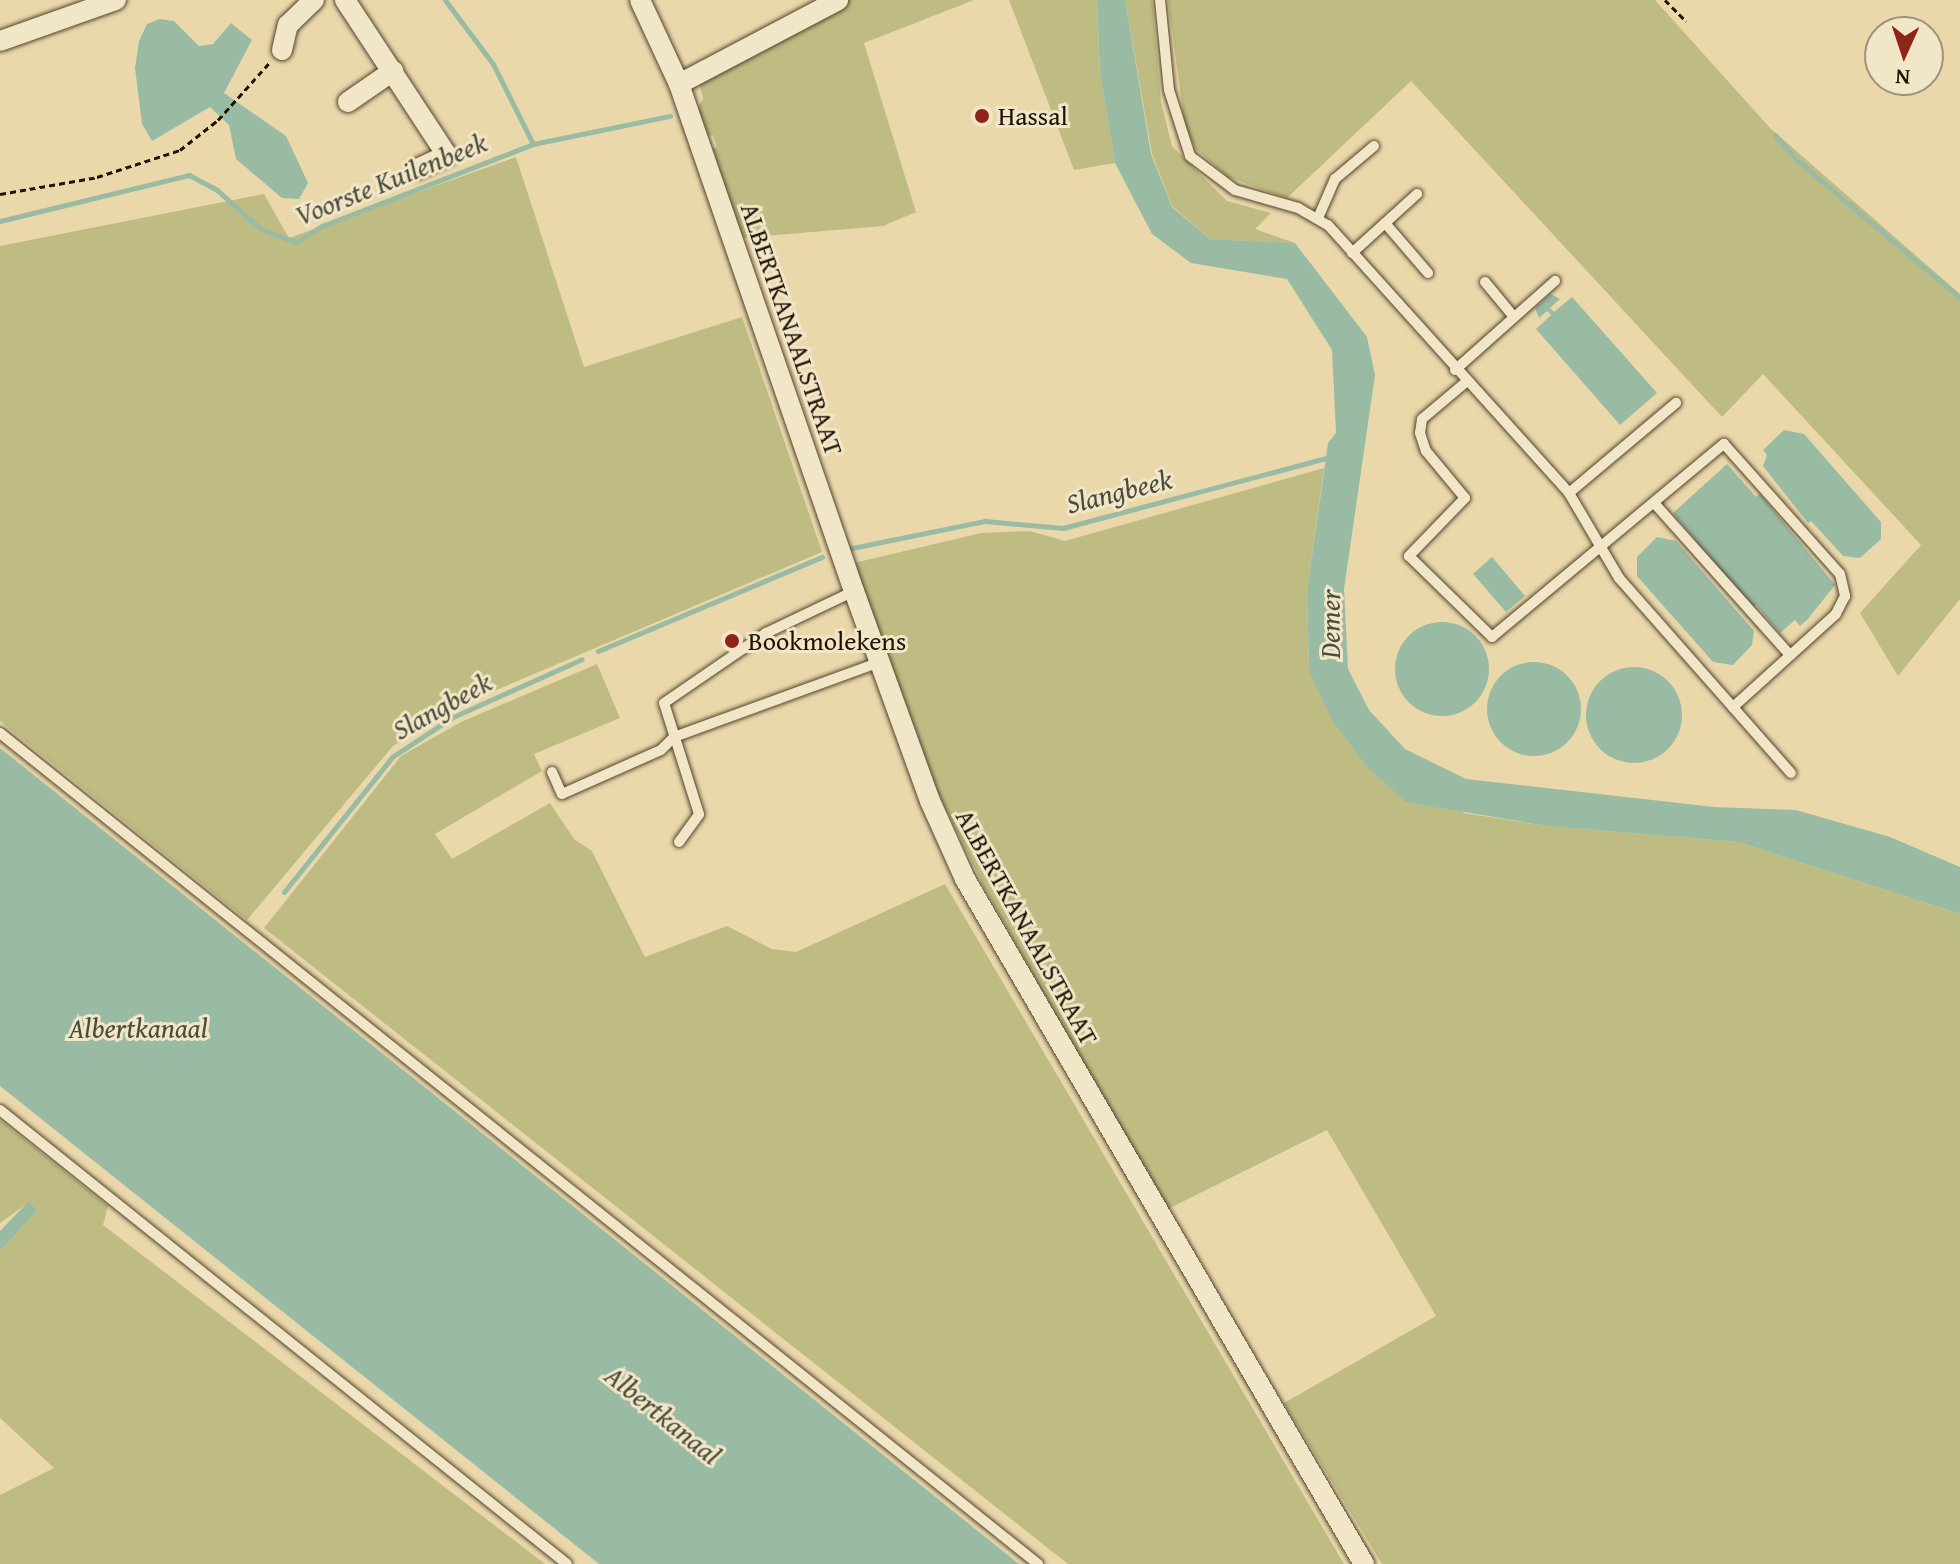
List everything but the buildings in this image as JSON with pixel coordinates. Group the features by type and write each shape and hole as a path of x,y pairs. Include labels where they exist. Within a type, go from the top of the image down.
{"street":[{"path":"0,41 116,0"},
{"path":"282,50 288,25 314,0"},
{"path":"345,0 447,155 417,169"},
{"name":"ALBERTKANAALSTRAAT","path":"640,0 679,84 854,591 930,801 965,879 1364,1564"},
{"path":"679,84 838,0"},
{"path":"348,102 393,71"}],"lane":[{"path":"1160,0 1169,90 1190,156 1235,190 1318,218 1569,493 1619,578 1791,773"},
{"path":"1318,218 1335,179 1374,146"},
{"path":"1352,253 1417,194"},
{"path":"1385,223 1428,273"},
{"path":"1455,370 1555,281"},
{"path":"1485,282 1514,317"},
{"path":"1466,382 1422,419 1420,433 1426,451 1465,498 1409,556 1492,637 1600,543 1655,504 1724,444 1840,574 1845,596 1836,614 1733,707"},
{"path":"1569,493 1676,403"},
{"path":"1655,504 1790,655"},
{"path":"679,842 699,814 664,703 766,633 854,591"},
{"path":"552,772 562,794 661,750 674,737 880,662"},
{"path":"0,733 1038,1564"},
{"path":"0,1110 567,1564"}],"path":[{"path":"1665,0 1686,21"},
{"path":"0,194 97,177 167,156 194,143 282,50"}],"shaded area":[{"path":"847,0 974,0 864,43 916,212 883,226 742,238 711,149 717,147 713,135 706,136 697,110 703,98 699,82"},
{"path":"1009,0 1097,0 1100,74 1115,163 1074,170"},
{"path":"1125,0 1152,0 1161,102 1172,146 1227,201 1271,213 1255,229 1295,243 1210,239 1172,206 1152,154"},
{"path":"1168,0 1655,0 1771,129 1960,294 1960,599 1898,676 1860,613 1921,545 1763,374 1722,417 1411,81 1287,198 1228,177 1195,148 1185,127"},
{"path":"516,157 584,367 742,317 822,552 456,707 393,746 247,920 0,721 0,246 264,194 289,238"},
{"path":"1324,468 1307,591 1309,671 1464,813 1546,826 1738,842 1960,914 1960,1564 1382,1564 1284,1403 1436,1316 1327,1130 1166,1210 984,887 922,760 854,563 981,533 1030,531 1065,541"},
{"path":"597,664 620,718 534,754 542,771 435,834 452,859 550,803 574,839 592,851 645,957 727,926 772,949 796,952 945,884 1344,1564 1068,1564 264,928 401,756 461,722"},
{"path":"0,1120 108,1206 103,1225 545,1564 0,1564 0,1495 54,1468 0,1418 0,1251 38,1210 28,1203 0,1223"}],"water":[{"name":"Demer","path":"1097,0 1125,0 1151,154 1172,207 1210,239 1295,243 1367,337 1375,375 1344,589 1348,669 1369,710 1405,749 1466,779 1714,807 1796,810 1890,837 1960,867 1960,914 1738,842 1546,826 1406,802 1368,768 1332,720 1309,671 1307,591 1328,443 1336,433 1332,350 1287,279 1191,263 1152,234 1115,163 1100,74"},
{"path":"160,19 174,21 199,46 213,44 231,23 252,40 224,93 286,136 308,183 299,199 282,198 236,159 229,125 210,107 152,141 142,124 135,68 139,41 147,24"},
{"path":"1551,294 1560,299 1550,308 1554,312 1572,297 1657,393 1620,425 1536,329 1551,315 1547,311 1539,318 1535,308"},
{"path":"1784,430 1804,434 1881,522 1881,539 1860,558 1843,556 1811,521 1808,523 1763,466 1767,455 1763,450"},
{"path":"1727,464 1756,497 1760,494 1835,585 1800,626 1795,620 1780,633 1756,605 1752,608 1673,513"},
{"path":"1657,537 1676,541 1754,631 1752,645 1733,665 1713,662 1637,576 1637,557"},
{"path":"1492,557 1525,596 1506,612 1473,574"},
{"path":"1442,622 1460,626 1475,636 1485,651 1489,669 1485,687 1475,702 1460,712 1442,716 1424,712 1409,702 1399,687 1395,669 1399,651 1409,636 1424,626"},
{"path":"1534,662 1552,665 1568,675 1578,691 1581,709 1578,727 1568,743 1552,753 1534,756 1516,753 1500,743 1490,727 1487,709 1490,691 1500,675 1516,665"},
{"path":"1634,667 1652,671 1668,681 1678,697 1682,715 1678,733 1668,749 1652,759 1634,763 1616,759 1600,749 1590,733 1586,715 1590,697 1600,681 1616,671"},
{"name":"Albertkanaal","path":"0,748 1019,1564 599,1564 0,1086"},
{"path":"28,1202 38,1210 0,1251 0,1231"}],"waterway":[{"name":"Voorste Kuilenbeek","path":"445,0 493,64 533,144"},
{"name":"Voorste Kuilenbeek","path":"0,221 189,175 217,190 262,230 297,242 322,226 533,144 670,116"},
{"path":"1775,135 1798,161 1960,298"},
{"name":"Slangbeek","path":"852,548 985,521 1063,528 1330,457"},
{"name":"Slangbeek","path":"598,651 822,557"},
{"name":"Slangbeek","path":"284,892 392,757 453,717 582,659"}],"place":[{"name":"Hassal","path":"982,116"},
{"name":"Bookmolekens","path":"732,641"}]}
